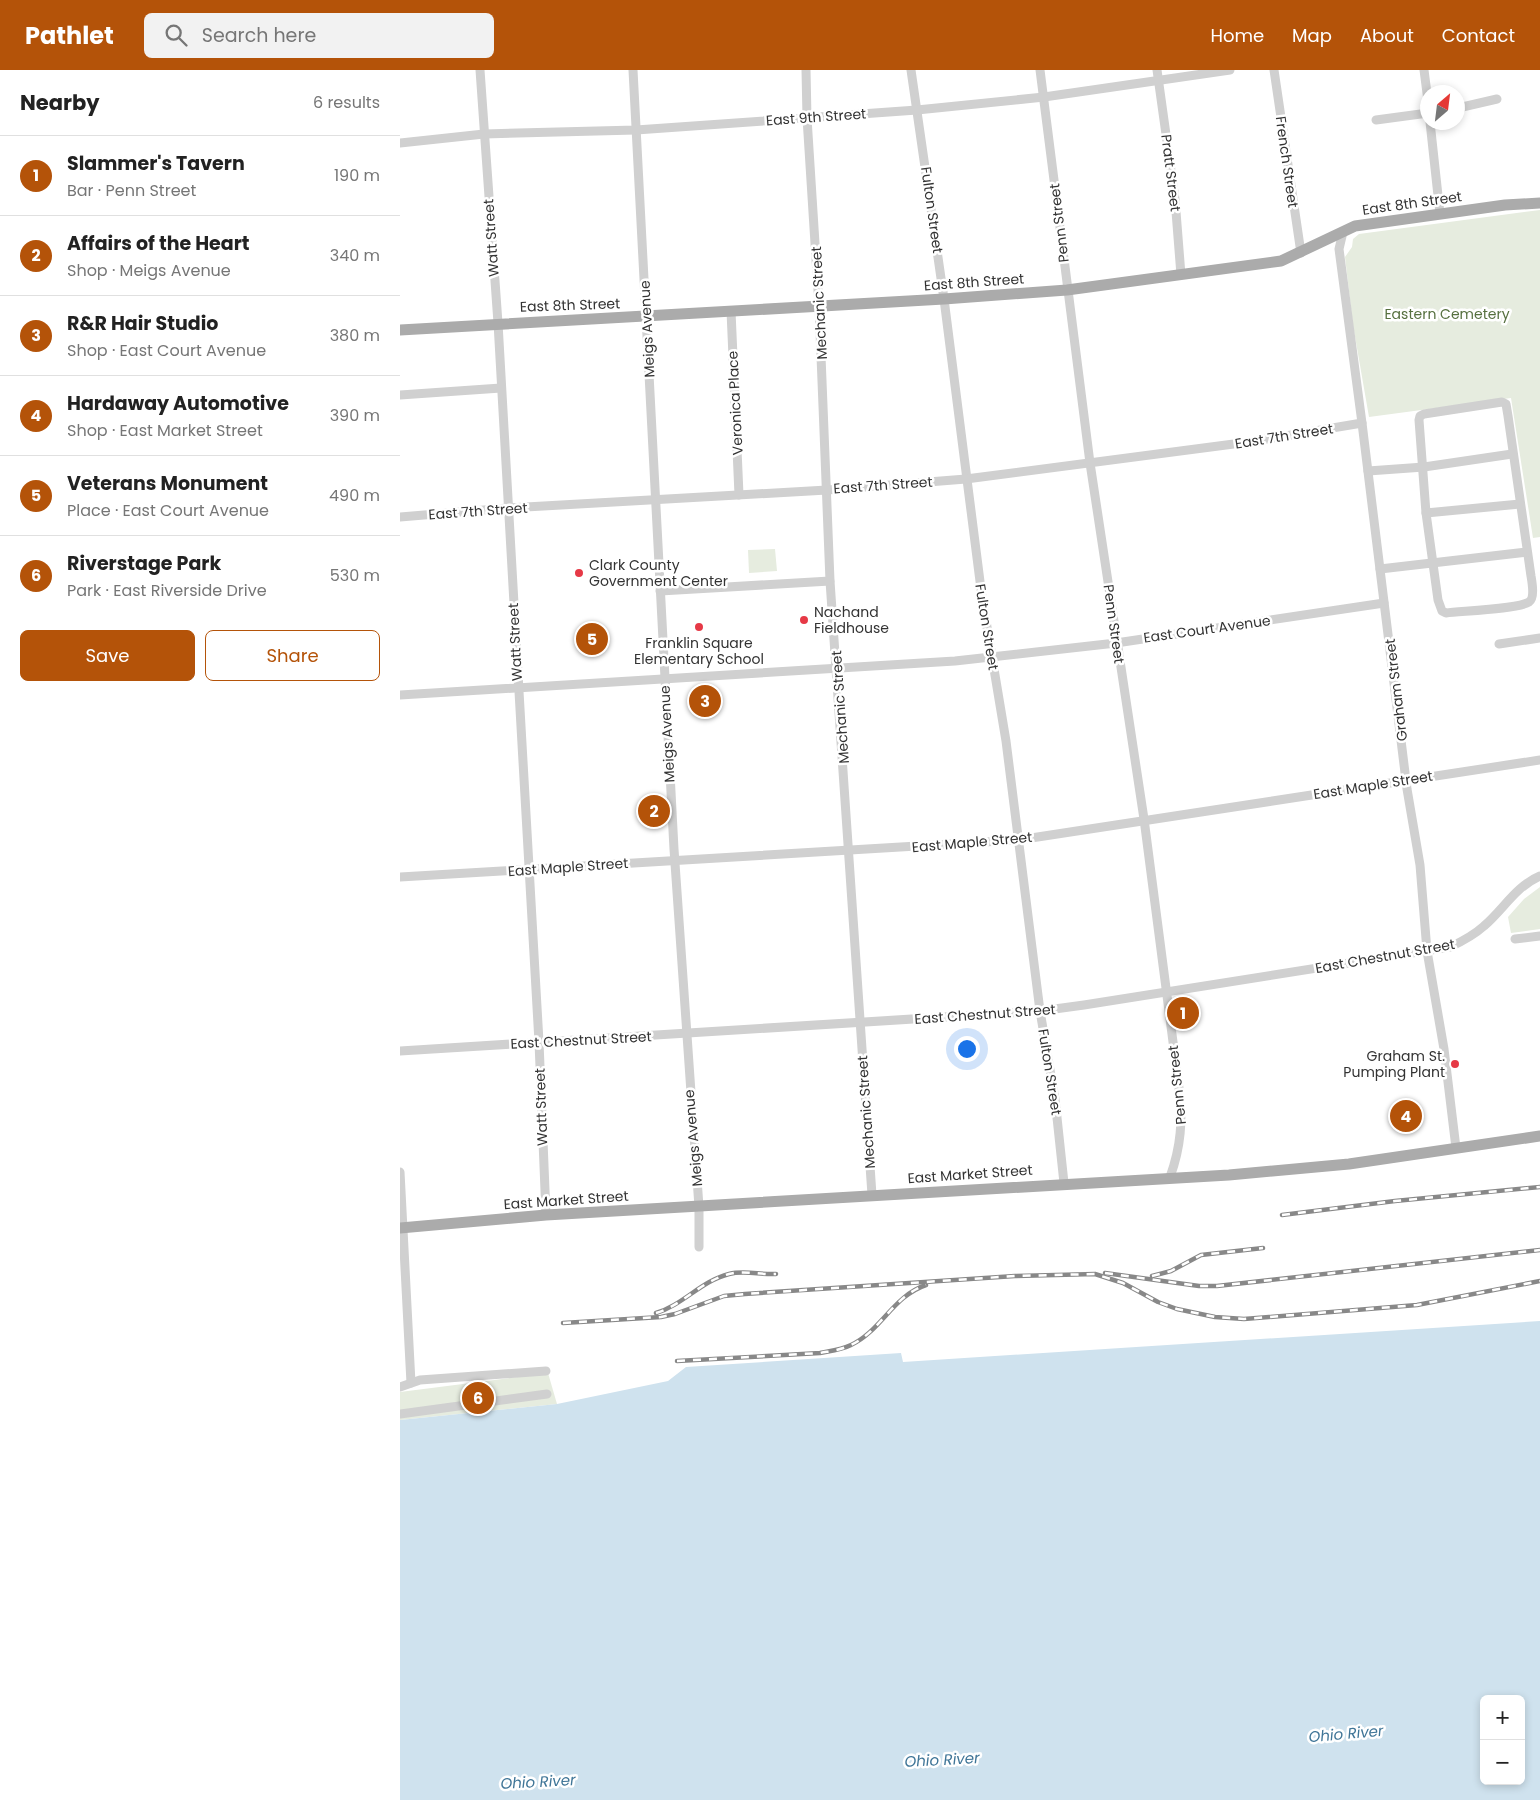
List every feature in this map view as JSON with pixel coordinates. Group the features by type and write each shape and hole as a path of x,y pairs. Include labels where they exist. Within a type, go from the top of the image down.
{"main road":[{"name":"East 8th Street","path":"400,330 498,323 647,317 1067,290 1181,276 1280,261 1301,253 1355,226 1505,205 1540,203"},
{"name":"East Market Street","path":"402,1228 546,1215 1064,1183 1229,1175 1349,1164 1540,1136"}],"street":[{"name":"Watt Street","path":"480,70 498,323 500,388 539,1042 546,1215"},
{"name":"Meigs Avenue","path":"633,70 674,861 699,1207 699,1247"},
{"name":"Mechanic Street","path":"806,70 806,118 820,306 830,581 850,851 872,1195"},
{"name":"Fulton Street","path":"911,70 944,299 966,479 991,657 1006,741 1040,1011 1055,1099 1064,1183"},
{"name":"Penn Street","path":"1040,70 1090,463 1144,819 1182,1112 1181,1142 1170,1177"},
{"name":"Pratt Street","path":"1157,70 1175,200 1181,276"},
{"name":"East 9th Street","path":"400,143 484,134 636,130 917,110 1044,97 1230,70"},
{"name":"French Street","path":"1274,70 1301,253"},
{"path":"1424,70 1426,85"},
{"path":"1465,106 1497,99"},
{"path":"1376,120 1420,114"},
{"path":"1431,130 1440,214"},
{"name":"Graham Street","path":"1342,232 1338,249 1362,423 1406,779 1420,865 1427,951 1444,1049 1456,1148"},
{"name":"Veronica Place","path":"731,311 739,495"},
{"path":"400,395 500,388"},
{"path":"1502,402 1506,404 1512,454 1532,599 1529,602 1508,606 1446,613 1442,611 1438,600 1426,513 1424,467 1418,427 1420,416 1502,402"},
{"name":"East 7th Street","path":"400,517 508,508 827,490 966,479 1249,442 1362,423"},
{"path":"1368,471 1424,467 1512,454"},
{"path":"1426,513 1520,504"},
{"path":"1380,569 1527,552"},
{"path":"660,591 830,581"},
{"name":"East Court Avenue","path":"400,695 991,657 1116,643 1384,603"},
{"path":"1499,644 1540,638"},
{"name":"East Maple Street","path":"400,877 1018,840 1144,819 1540,760"},
{"name":"East Chestnut Street","path":"400,1050 1040,1011 1165,992 1450,947 1465,941 1484,926 1520,889 1540,876"},
{"path":"1515,940 1540,936"},
{"path":"400,1172 411,1383"},
{"path":"400,1387 420,1380 546,1371"},
{"path":"400,1414 548,1394"}],"green space":[{"name":"Eastern Cemetery","path":"1540,210 1540,537 1533,538 1511,398 1369,417 1353,325 1345,257 1352,247 1353,239 1359,234"},
{"path":"775,549 777,571 749,573 748,550"},
{"path":"1540,887 1540,929 1511,933 1508,917 1524,899"},
{"path":"548,1373 557,1404 400,1420 400,1392"}],"water":[{"name":"Ohio River","path":"1540,1321 1540,1800 400,1800 400,1420 557,1404 668,1381 686,1367 901,1353 903,1362"}],"railway":[{"path":"1282,1215 1395,1201 1540,1187"},
{"path":"1152,1276 1171,1271 1201,1255 1263,1248"},
{"path":"1105,1273 1199,1286 1217,1286 1540,1250"},
{"path":"656,1313 675,1305 719,1277 741,1272 776,1274"},
{"path":"563,1323 661,1317 675,1314 724,1296 1015,1276 1095,1274 1123,1283 1158,1302 1177,1309 1215,1317 1244,1319 1417,1305 1540,1281"},
{"path":"677,1361 820,1353 843,1348 861,1339 905,1297 926,1285"}],"place":[{"name":"Clark County Government Center","path":"579,573"},
{"name":"Nachand Fieldhouse","path":"804,620"},
{"name":"Franklin Square Elementary School","path":"699,627"},
{"name":"Veterans Monument","path":"592,639"},
{"name":"R&R Hair Studio","path":"705,701"},
{"name":"Affairs of the Heart","path":"654,811"},
{"name":"Slammer's Tavern","path":"1183,1013"},
{"name":"Graham St. Pumping Plant","path":"1455,1064"},
{"name":"Hardaway Automotive","path":"1406,1116"},
{"name":"Riverstage Park","path":"478,1398"}]}
